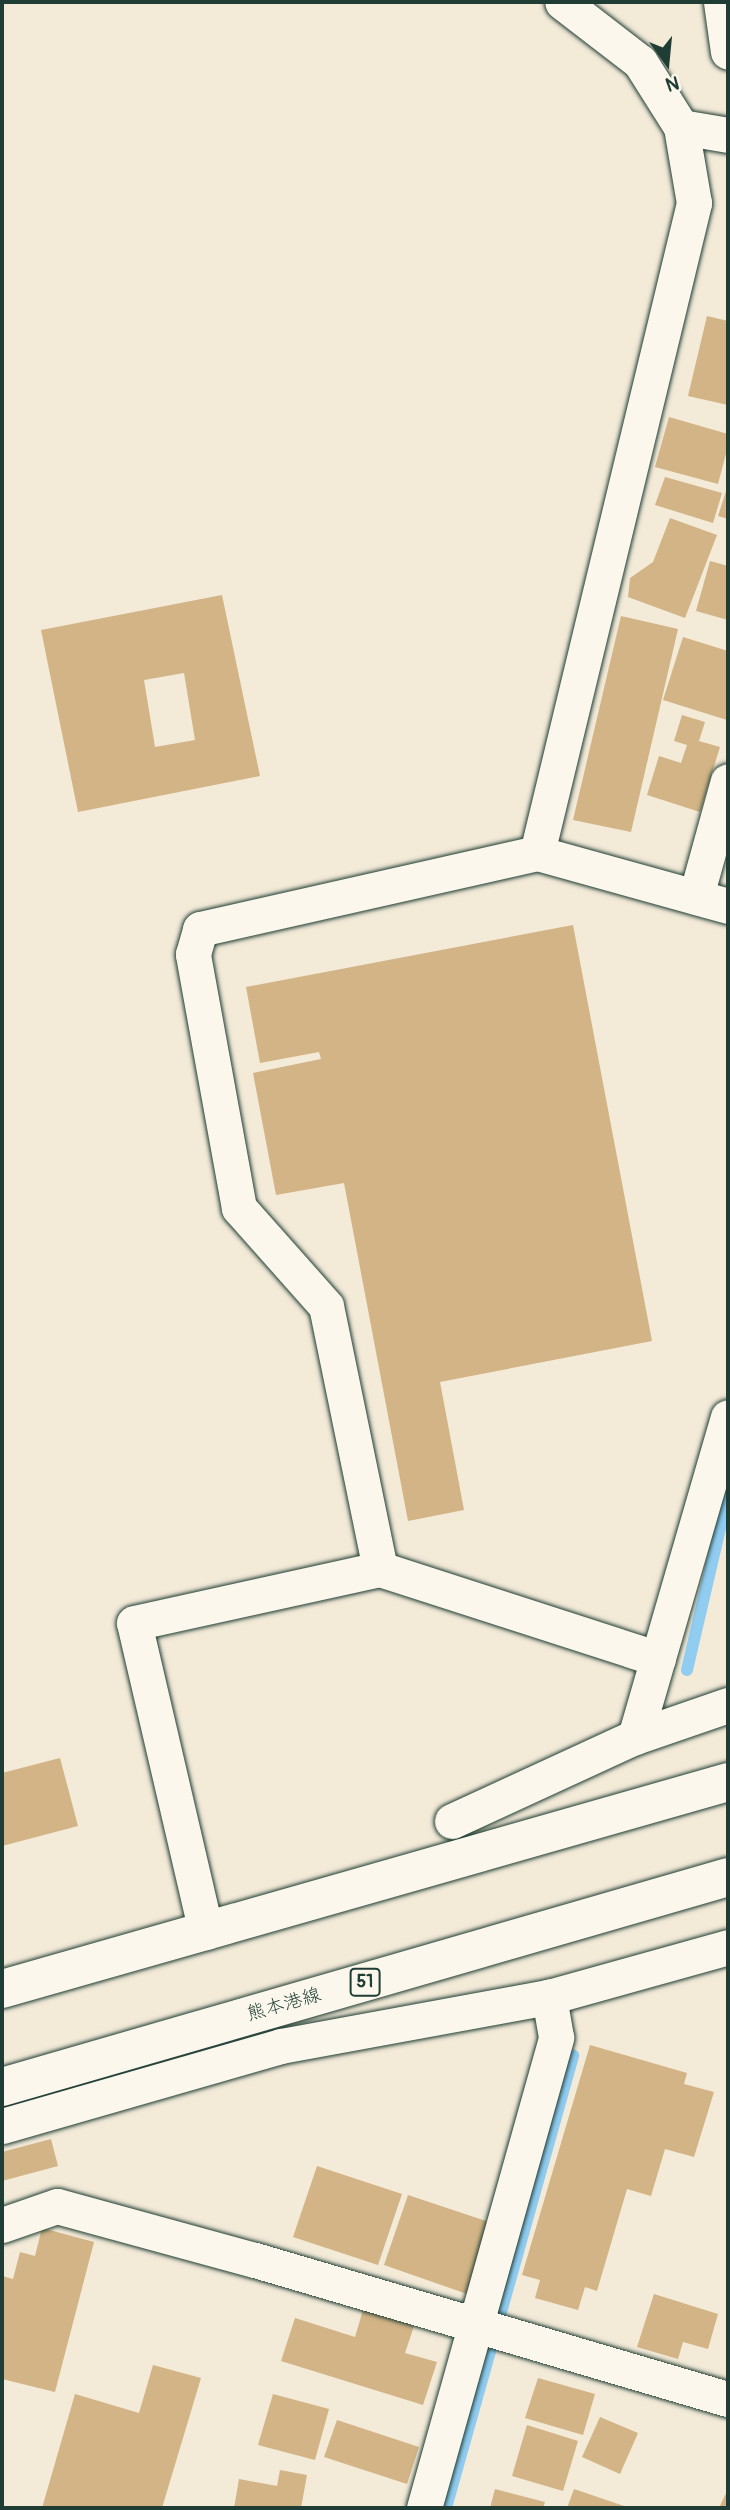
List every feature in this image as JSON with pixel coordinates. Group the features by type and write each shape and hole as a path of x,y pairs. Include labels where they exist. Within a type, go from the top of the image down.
{"main road":[{"path":"2,1989 728,1782"},
{"name":"熊本港線","path":"2,2087 728,1877"}],"street":[{"path":"537,853 694,203 681,127 640,62 562,2"},
{"path":"721,2 728,52"},
{"path":"681,127 728,135"},
{"path":"380,1569 326,1306 239,1208 193,954 200,929 537,853 712,901 728,781"},
{"path":"635,1737 728,1416"},
{"path":"206,1932 134,1623 380,1569 657,1659"},
{"path":"452,1821 635,1737 728,1705"},
{"path":"2,2126 281,2046 550,1997 728,1947"},
{"path":"424,2508 556,2037 550,1997"},
{"path":"2,2225 57,2206 255,2260 728,2399"}],"building":[{"path":"707,316 728,321 728,405 688,396"},
{"path":"669,417 728,434 728,446 718,484 655,467"},
{"path":"665,477 722,493 713,523 655,505"},
{"path":"728,485 728,519 718,516"},
{"path":"670,518 717,535 685,618 628,597 630,578 653,562"},
{"path":"710,561 728,566 728,620 696,611"},
{"path":"222,595 260,776 78,812 41,630","holes":["184,673 195,740 155,747 144,680"]},
{"path":"621,616 678,629 631,832 573,820"},
{"path":"683,637 728,651 727,720 663,700"},
{"path":"682,715 705,722 699,741 720,747 700,812 647,795 659,756 681,763 687,745 674,741"},
{"path":"573,925 652,1341 440,1382 464,1510 408,1521 344,1183 276,1195 253,1073 321,1059 319,1052 260,1063 246,987"},
{"path":"60,1758 78,1826 2,1846 2,1773"},
{"path":"590,2045 687,2073 684,2084 714,2092 694,2157 665,2149 651,2196 627,2189 597,2291 585,2287 578,2310 535,2298 540,2280 522,2275"},
{"path":"51,2139 58,2166 2,2181 2,2152"},
{"path":"317,2166 402,2194 378,2265 293,2237"},
{"path":"408,2195 495,2224 470,2295 384,2265"},
{"path":"42,2228 94,2242 55,2392 2,2379 2,2276 13,2279 20,2252 35,2256"},
{"path":"654,2294 718,2314 708,2349 683,2342 678,2359 637,2347"},
{"path":"363,2310 414,2326 405,2353 437,2362 423,2405 281,2361 295,2318 355,2337"},
{"path":"153,2365 201,2378 162,2508 42,2508 75,2394 139,2413"},
{"path":"538,2378 595,2394 583,2435 525,2418"},
{"path":"273,2394 329,2409 315,2460 258,2445"},
{"path":"600,2417 638,2433 620,2474 582,2457"},
{"path":"337,2420 419,2447 407,2484 324,2457"},
{"path":"527,2425 578,2441 563,2491 512,2476"},
{"path":"280,2470 307,2475 301,2508 234,2508 239,2479 277,2486"},
{"path":"495,2489 545,2502 543,2508 490,2508"},
{"path":"574,2489 630,2508 567,2508"},
{"path":"728,2489 728,2508 719,2508"}],"waterway":[{"path":"687,1670 728,1494"},
{"path":"446,2508 573,2055"}]}
